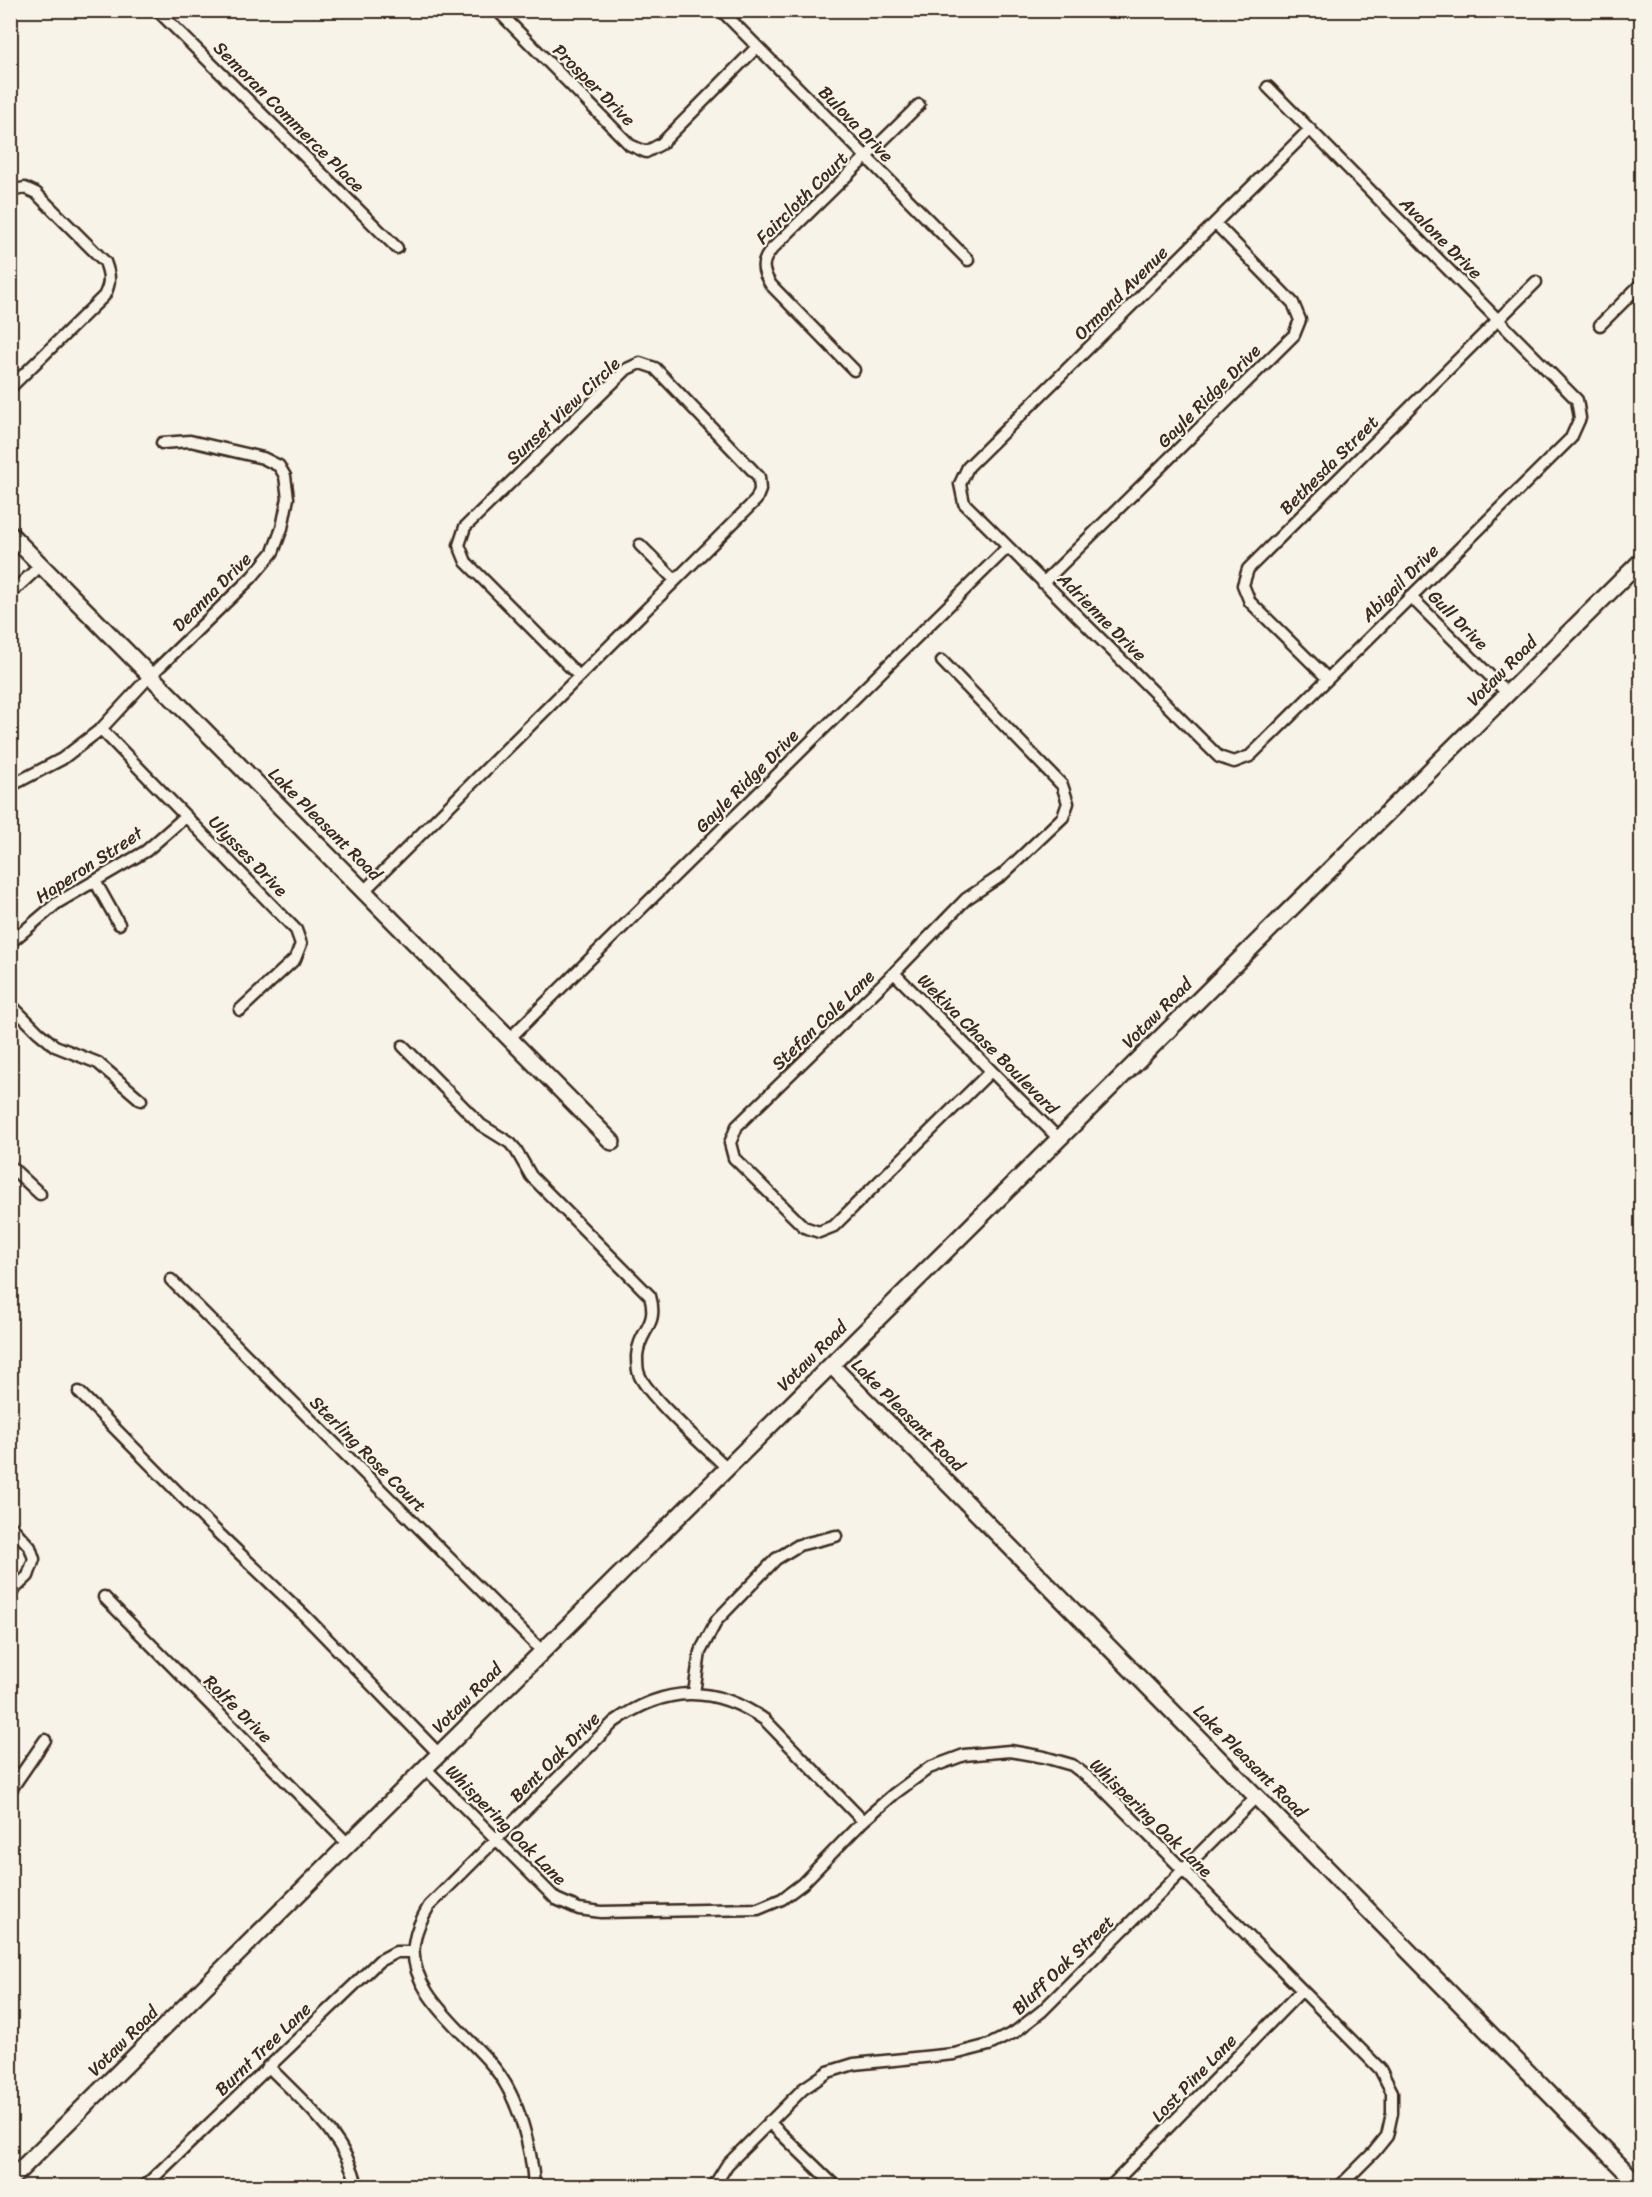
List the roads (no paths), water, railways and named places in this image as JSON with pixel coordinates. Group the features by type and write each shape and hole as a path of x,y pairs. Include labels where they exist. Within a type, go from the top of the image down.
{"street":[{"name":"Semoran Commerce Place","path":"157,10 397,248"},
{"name":"Prosper Drive","path":"497,10 630,145 646,152 661,144 757,47"},
{"name":"Bulova Drive","path":"721,10 968,260"},
{"name":"Avalone Drive","path":"1268,87 1577,400 1580,418"},
{"path":"866,158 919,105"},
{"name":"Ormond Avenue","path":"960,484 968,467 1310,129"},
{"name":"Faircloth Court","path":"854,370 771,285 762,269 764,258 772,249 866,158"},
{"path":"10,191 25,188 36,193 105,262 110,275 109,287 104,296 10,388"},
{"name":"Gayle Ridge Drive","path":"1043,583 1294,335 1300,320 1293,303 1215,223"},
{"name":"Bethesda Street","path":"1328,679 1250,602 1243,585 1248,569 1536,282"},
{"path":"1600,325 1641,283"},
{"name":"Sunset View Circle","path":"364,891 756,500 760,490 759,477 655,368 640,363 627,369 465,527 459,545 466,562 579,676"},
{"name":"Abigail Drive","path":"1234,762 1250,756 1571,438 1580,418"},
{"name":"Deanna Drive","path":"10,786 62,759 101,729 150,676 252,577 273,552 282,528 288,498 285,476 279,466 271,461 190,441 162,443"},
{"name":"Adrienne Drive","path":"960,484 964,503 1219,757 1234,762"},
{"name":"Lake Pleasant Road","path":"10,534 612,1142"},
{"path":"640,545 675,580"},
{"name":"Gayle Ridge Drive","path":"510,1038 1008,547"},
{"name":"Votaw Road","path":"10,2180 1641,560"},
{"path":"10,594 41,565"},
{"name":"Gull Drive","path":"1410,596 1507,693"},
{"name":"Stefan Cole Lane","path":"942,661 1062,785 1068,803 1063,817 1002,874 966,899 894,973 737,1126 730,1143 734,1158 804,1227 819,1232 834,1227 991,1071"},
{"name":"Ulysses Drive","path":"101,729 297,930 301,944 295,959 240,1010"},
{"name":"Haperon Street","path":"10,942 57,903 146,852 186,816"},
{"path":"95,881 119,924"},
{"name":"Wekiva Chase Boulevard","path":"894,973 1058,1138"},
{"path":"10,1004 56,1046 98,1063 141,1100"},
{"path":"403,1046 480,1125 510,1143 531,1176 650,1296 653,1308 652,1322 641,1339 637,1356 639,1375 649,1390 727,1468"},
{"path":"10,1166 40,1194"},
{"name":"Sterling Rose Court","path":"171,1280 542,1651"},
{"name":"Lake Pleasant Road","path":"831,1365 1640,2187"},
{"path":"79,1392 213,1528 305,1616 439,1755"},
{"path":"10,1525 30,1547 34,1559 28,1576 10,1593"},
{"path":"694,1694 700,1652 717,1620 776,1559 799,1545 836,1536"},
{"name":"Rolfe Drive","path":"104,1597 348,1844"},
{"name":"Bent Oak Drive","path":"413,1952 420,1923 429,1906 614,1722 636,1707 660,1699 694,1694 722,1697 747,1707 765,1720 863,1821"},
{"path":"10,1791 45,1740"},
{"name":"Whispering Oak Lane","path":"425,1768 556,1899 579,1909 601,1912 758,1909 782,1899 802,1884 863,1821 929,1768 964,1755 1010,1751 1072,1765 1101,1787 1380,2069 1392,2092 1392,2113 1387,2136 1340,2187"},
{"name":"Bluff Oak Street","path":"714,2187 727,2165 769,2122 803,2089 828,2072 854,2064 954,2054 989,2045 1015,2032 1042,2011 1257,1796"},
{"name":"Burnt Tree Lane","path":"145,2187 379,1960 396,1952 413,1952"},
{"path":"413,1952 423,1986 432,2001 497,2070 510,2092 522,2123 534,2187"},
{"name":"Lost Pine Lane","path":"1111,2187 1301,1991"},
{"path":"268,2066 331,2131 346,2155 357,2187"},
{"path":"769,2122 835,2187"}]}
